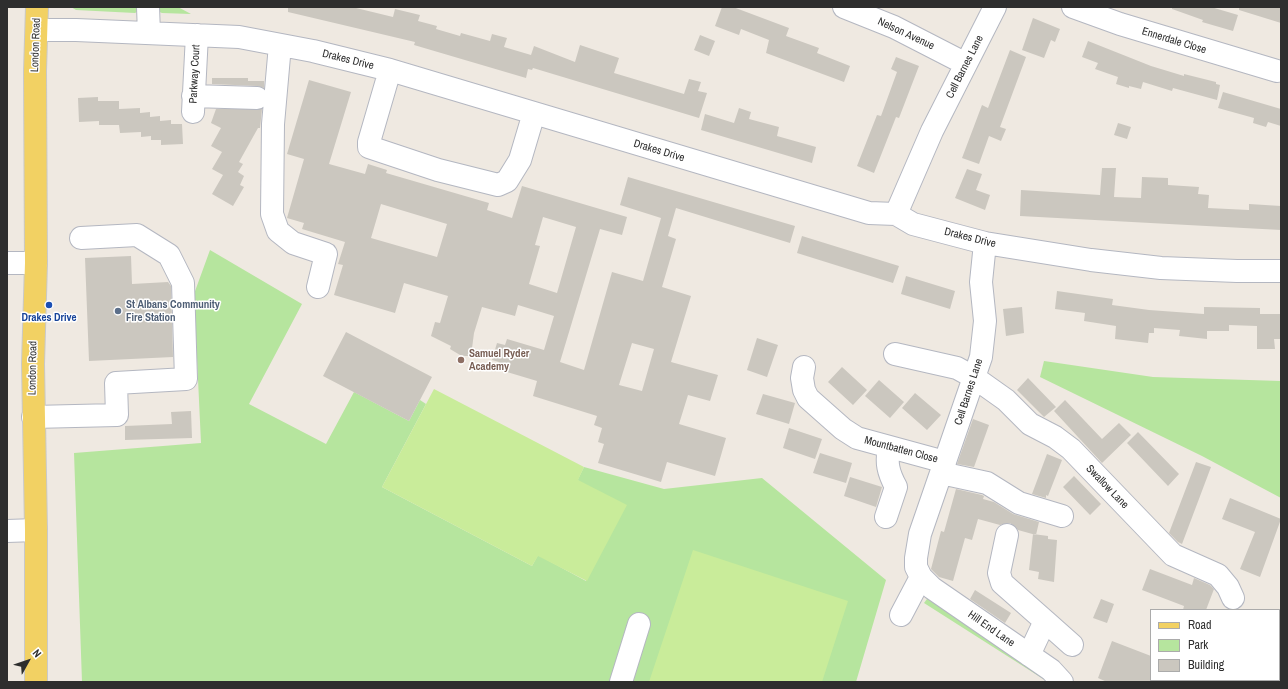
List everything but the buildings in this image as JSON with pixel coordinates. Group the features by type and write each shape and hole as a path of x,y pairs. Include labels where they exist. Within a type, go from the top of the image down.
{"main road":[{"name":"London Road","path":"36,682 36,530 33,417 36,263 35,71 37,7"}],"street":[{"path":"148,7 149,33"},
{"name":"Nelson Avenue","path":"844,7 894,27 966,64"},
{"name":"Cell Barnes Lane","path":"896,214 932,131 995,7"},
{"name":"Ennerdale Close","path":"1073,7 1120,24 1277,71"},
{"name":"Drakes Drive","path":"37,30 239,37 313,51 390,70 868,213 896,214 913,224 985,243 1091,260 1161,268 1281,271"},
{"name":"Parkway Court","path":"197,35 193,104 257,98"},
{"path":"280,45 273,124 272,214 278,231 293,243 326,254 318,287"},
{"path":"390,70 369,142 369,147 402,159 473,180 498,185 507,181 520,160 534,113"},
{"path":"33,417 117,415 116,383 186,380 183,283 169,255 137,235 81,238"},
{"name":"Cell Barnes Lane","path":"921,577 916,567 920,534 981,357 985,321 981,282 985,243"},
{"path":"7,263 36,263"},
{"name":"Swallow Lane","path":"895,354 957,368 975,378 1006,400 1030,424 1055,437 1071,449 1172,555 1218,575 1228,586 1233,598"},
{"name":"Mountbatten Close","path":"804,367 802,378 804,390 808,398 843,430 857,438 889,447 987,483 1019,503 1062,516"},
{"path":"886,517 896,487 888,472 886,460 889,447"},
{"path":"7,531 36,530"},
{"path":"1007,535 999,574 1002,583 1072,645"},
{"path":"901,615 921,577"},
{"name":"Hill End Lane","path":"921,577 932,588 1051,670 1062,682"},
{"path":"1029,655 1045,621"},
{"path":"621,682 639,624"}],"green space":[{"path":"71,7 143,8 135,13 76,10"},
{"path":"155,7 178,7 191,14 162,13 157,11"},
{"path":"210,250 302,304 249,404 326,444 354,392 409,421 420,400 426,404 382,487 532,566 538,555 586,581 578,479 584,467 664,489 762,478 886,580 856,682 82,682 74,453 201,443 194,294"},
{"path":"1044,361 1153,377 1281,381 1281,498 1202,456 1040,377"},
{"path":"434,389 584,467 578,480 627,505 587,581 538,556 532,566 382,487"},
{"path":"693,550 848,601 822,682 649,682"},
{"path":"930,595 1055,678 1048,682 924,603"}],"place":[{"name":"Drakes Drive","path":"49,305"},
{"name":"St Albans Community Fire Station","path":"118,311"},
{"name":"Samuel Ryder Academy","path":"461,360"}]}
